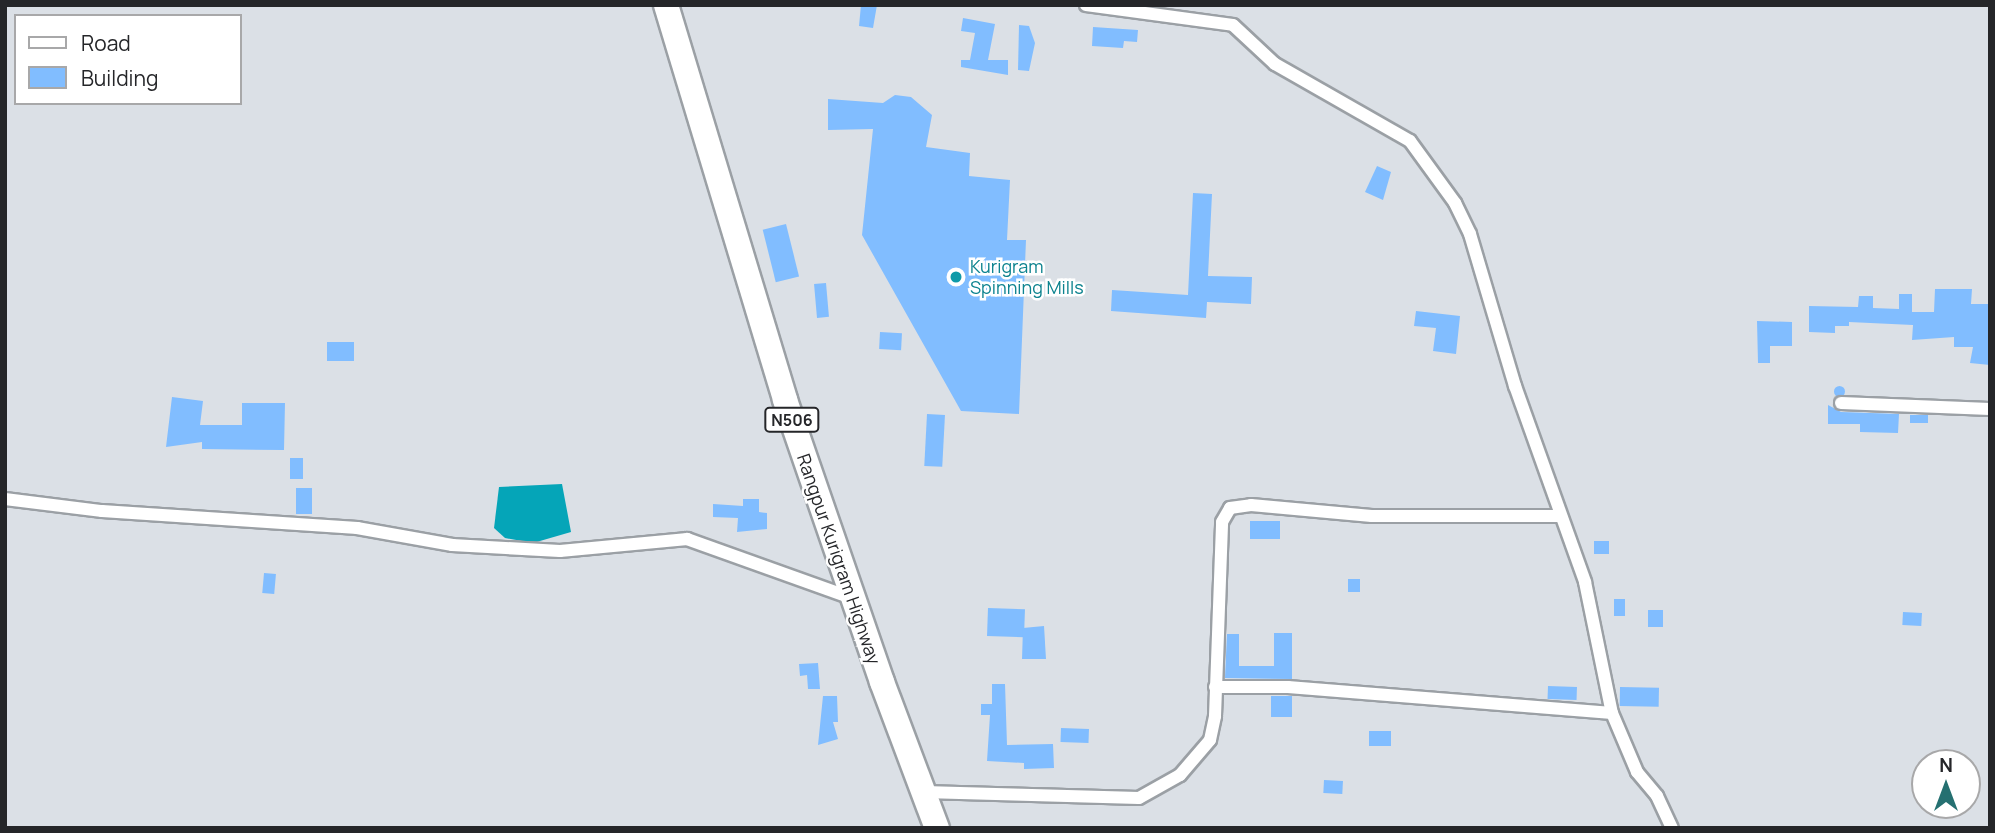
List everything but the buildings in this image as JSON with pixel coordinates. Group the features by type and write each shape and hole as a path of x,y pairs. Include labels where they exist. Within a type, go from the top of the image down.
{"highway":[{"name":"Rangpur Kurigram Highway","path":"666,5 737,251 853,598 937,828"}],"street":[{"path":"1086,5 1233,25 1275,64 1410,141 1455,203 1470,234 1515,386 1585,582 1612,713 1637,772 1657,796 1672,828"},
{"path":"1841,402 1990,409"},
{"path":"5,499 102,510 357,528 452,545 547,550 687,539 853,598"},
{"path":"924,792 1139,798 1180,775 1210,740 1215,688 1222,522 1230,508 1251,505 1372,516 1561,516"},
{"path":"1215,688 1288,687 1612,713"}],"water":[{"path":"562,484 571,532 533,543 505,538 494,528 499,487"}],"place":[{"name":"Kurigram Spinning Mills","path":"956,277"}]}
